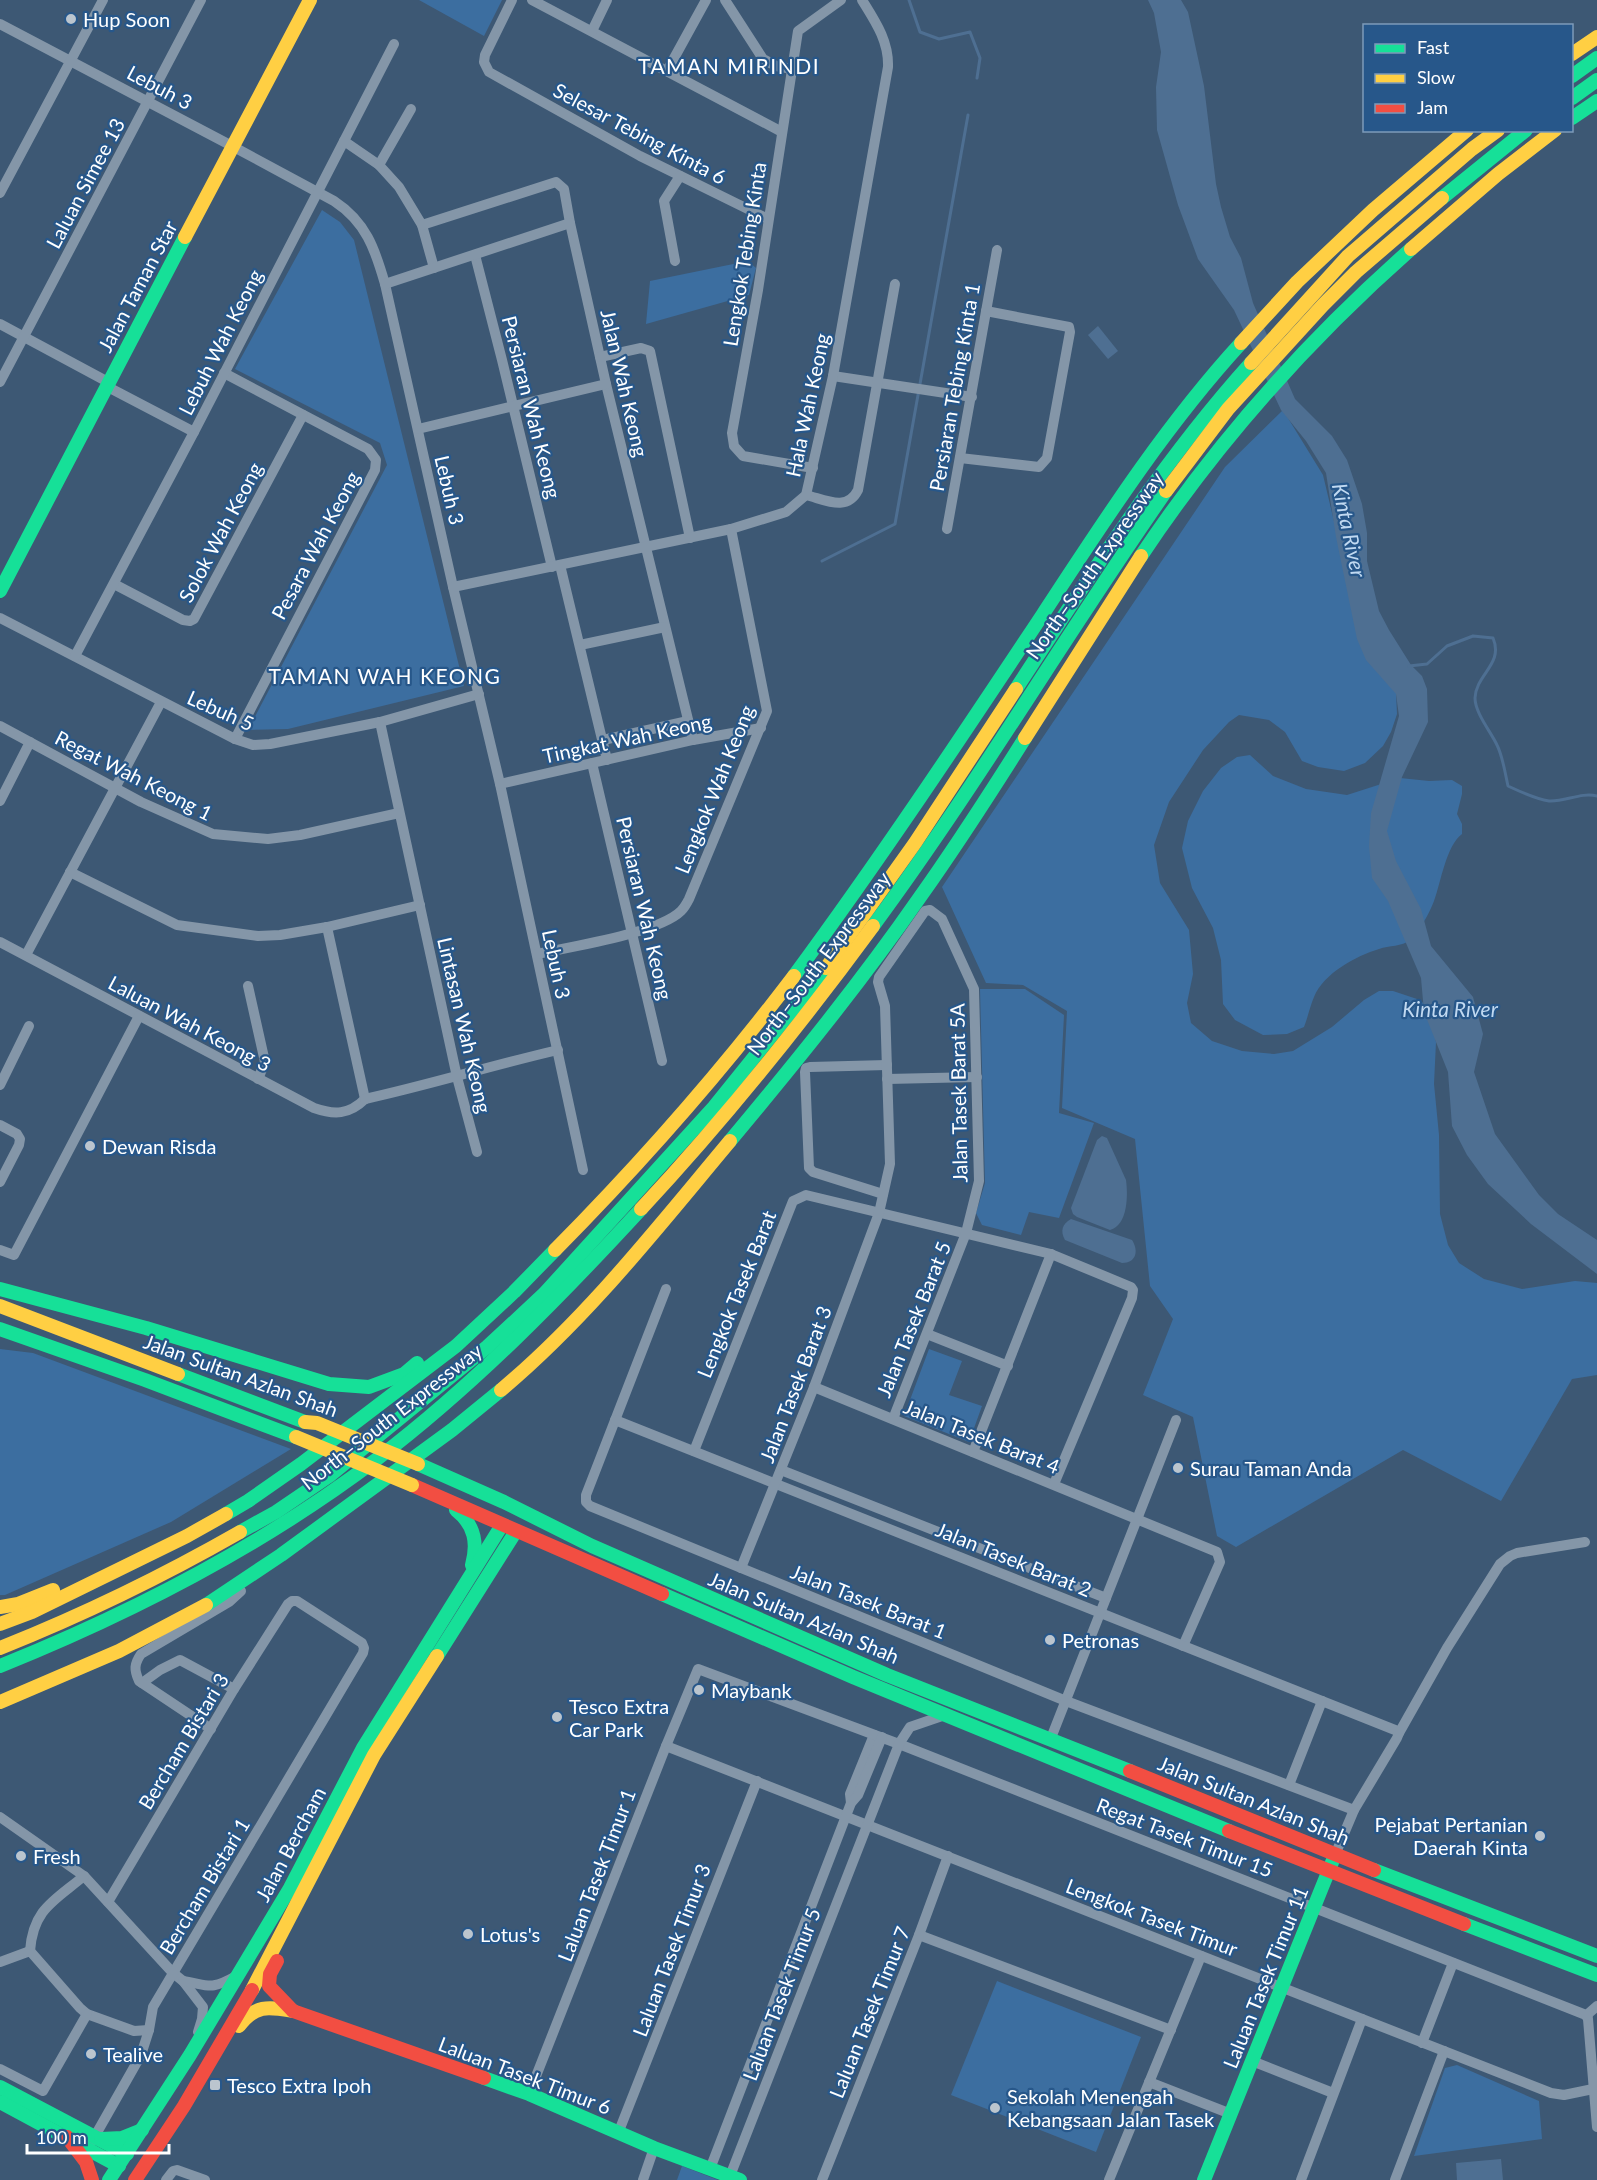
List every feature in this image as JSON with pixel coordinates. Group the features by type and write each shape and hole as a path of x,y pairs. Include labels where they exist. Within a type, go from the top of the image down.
{"main road":[{"name":"Jalan Taman Star","path":"0,591 310,0"},
{"path":"1573,53 1597,37"},
{"path":"1573,75 1597,58"},
{"path":"1573,97 1597,80"},
{"path":"1573,117 1597,101"},
{"path":"0,1624 32,1611 187,1536 248,1501 367,1416 456,1346 514,1292 610,1194 713,1076 777,998 896,835 1129,484 1217,369 1297,282 1373,210 1465,132"},
{"name":"North–South Expressway","path":"0,1666 46,1648 134,1607 236,1554 283,1524 343,1484 436,1411 494,1361 551,1306 723,1118 840,971 924,854 1094,595 1214,427 1230,396 1305,304 1348,256 1494,132"},
{"name":"North–South Expressway","path":"0,1648 67,1621 136,1588 276,1512 329,1476 430,1395 487,1347 544,1294 706,1116 820,976 915,843 1103,556 1187,439 1340,287 1490,156 1523,132"},
{"path":"0,1702 98,1662 174,1624 234,1588 441,1439 504,1388 550,1344 646,1240 828,1021 907,915 975,817 1154,537 1250,412 1321,334 1408,250 1473,194 1552,132"},
{"path":"0,1289 146,1328 287,1373 347,1387 369,1387 404,1374 514,1292"},
{"name":"Jalan Sultan Azlan Shah","path":"0,1306 305,1422 317,1423 417,1467 496,1498 592,1546 887,1675 1051,1738 1335,1855 1597,1956"},
{"path":"0,1311 15,1313"},
{"name":"Jalan Sultan Azlan Shah","path":"0,1329 296,1437 510,1526 853,1677 1328,1871 1597,1975"},
{"path":"0,1340 39,1343"},
{"path":"417,1467 500,1508 510,1526 525,1519 547,1524"},
{"path":"413,1669 413,1661 471,1566 475,1555 476,1540 465,1516 434,1496"},
{"name":"Jalan Bercham","path":"135,2180 184,2106 250,1993 374,1755 492,1568 510,1526"},
{"name":"Jalan Bercham","path":"110,2180 128,2158 142,2130 290,1888 363,1748 413,1669 510,1526"},
{"path":"0,1607 18,1604 50,1592 143,1550 187,1536"},
{"path":"492,1568 511,1550 524,1547 590,1562"},
{"name":"Laluan Tasek Timur 11","path":"1204,2180 1335,1855"},
{"path":"293,2011 269,1986 270,1974 300,1912 305,1890"},
{"path":"191,2052 206,2040 232,1999 239,1995 262,1992 277,1996"},
{"path":"184,2106 196,2097 248,2014 257,2009 269,2007 293,2011"},
{"path":"123,2180 128,2158 155,2134 219,2034 239,2011"},
{"name":"Laluan Tasek Timur 6","path":"293,2011 529,2094 654,2148 735,2178"},
{"path":"3,2094 128,2158"},
{"path":"3,2094 67,2137 83,2156 90,2169 92,2180"},
{"path":"67,2137 94,2141 122,2138 142,2130"}],"street":[{"path":"0,193 103,0"},
{"name":"Laluan Simee 13","path":"0,382 201,0"},
{"name":"Selesar Tebing Kinta 6","path":"512,0 485,55 485,68 495,76 680,176 768,219"},
{"path":"532,0 782,132"},
{"path":"592,31 607,0"},
{"path":"667,71 706,0"},
{"path":"725,0 764,59 776,66 792,69"},
{"name":"Hala Wah Keong","path":"453,588 731,530 786,512 806,495 833,376 888,67 888,54 882,33 862,0"},
{"name":"Lengkok Tebing Kinta","path":"813,468 743,456 738,452 732,440 798,31 838,1"},
{"name":"Lebuh 3","path":"0,24 318,192 347,210 369,237 385,284 453,588 501,784 583,1170"},
{"name":"Lebuh Wah Keong","path":"75,656 194,432 394,44"},
{"path":"379,165 411,109"},
{"path":"344,141 379,165 399,187 422,225 434,268"},
{"path":"675,261 664,201 680,176"},
{"name":"Jalan Wah Keong","path":"422,225 556,182 564,189 606,384 693,740"},
{"path":"385,284 570,224"},
{"name":"Persiaran Tebing Kinta 1","path":"947,529 997,250"},
{"name":"Persiaran Wah Keong","path":"475,255 556,566 580,645 607,760"},
{"path":"806,495 836,502 848,502 854,498 858,490 895,284"},
{"path":"960,458 1039,467 1047,458 1050,447 1069,327 986,311"},
{"path":"0,324 194,432"},
{"path":"600,357 641,348 650,351 690,538"},
{"name":"Pesara Wah Keong","path":"224,373 368,449 375,456 376,465 235,740"},
{"path":"833,376 972,398"},
{"path":"418,429 606,384"},
{"name":"Solok Wah Keong","path":"114,584 183,620 194,619 303,415"},
{"name":"Lengkok Wah Keong","path":"537,954 632,933 672,918 689,900 761,728 768,706 731,530"},
{"name":"Lebuh 5","path":"0,618 235,740 254,745 270,744 380,722 479,694"},
{"path":"580,645 665,627"},
{"path":"26,956 161,702"},
{"name":"Tingkat Wah Keong","path":"603,740 688,721"},
{"name":"Lintasan Wah Keong","path":"380,722 457,1077 477,1152"},
{"name":"Regat Wah Keong 1","path":"0,726 178,820 213,834 268,839 300,835 399,813"},
{"name":"Tingkat Wah Keong","path":"501,784 693,740 761,728"},
{"path":"0,801 30,742"},
{"name":"Persiaran Wah Keong","path":"592,763 662,1061"},
{"path":"70,872 177,925 258,936 280,935 327,927 420,905"},
{"name":"Jalan Tasek Barat 5A","path":"897,950 925,911 930,910 940,916 974,989 979,1181 966,1233"},
{"path":"327,927 364,1099"},
{"name":"Laluan Wah Keong 3","path":"0,942 258,1079 325,1112 349,1111 357,1107 364,1099 558,1050"},
{"name":"Jalan Tasek Barat 3","path":"741,1568 814,1387 879,1213 890,1164 885,1006 878,982 897,950"},
{"path":"248,986 265,1062 258,1079"},
{"path":"0,1250 14,1255 139,1016"},
{"path":"0,1085 29,1026"},
{"path":"883,1194 813,1172 809,1168 805,1072 806,1068 810,1067 887,1065"},
{"path":"887,1079 977,1077"},
{"path":"0,1125 17,1134 20,1139 0,1182"},
{"name":"Lengkok Tasek Barat","path":"694,1451 793,1201 806,1195 1051,1254 1127,1284 1133,1290 1132,1298 1054,1484"},
{"name":"Jalan Tasek Barat 5","path":"893,1419 966,1233"},
{"path":"974,1452 1051,1254"},
{"name":"Jalan Tasek Barat 1","path":"666,1288 586,1496 586,1502 590,1506 1066,1701 1354,1810"},
{"path":"927,1334 1008,1366"},
{"name":"Jalan Tasek Barat 4","path":"814,1387 1218,1552 1220,1562 1184,1646"},
{"name":"Jalan Tasek Barat 2","path":"615,1420 1398,1733"},
{"path":"1051,1738 1176,1420"},
{"path":"781,1470 1106,1598"},
{"path":"1335,1855 1354,1810 1447,1648 1500,1564 1517,1553 1585,1542"},
{"path":"211,1730 142,1683 135,1673 135,1663 141,1654 229,1602 274,1560"},
{"name":"Bercham Bistari 1","path":"94,2141 141,2055 153,2007 363,1653 362,1643 297,1601 292,1601"},
{"name":"Bercham Bistari 3","path":"108,1902 234,1689 292,1601"},
{"path":"142,1683 160,1670 180,1660 234,1689"},
{"name":"Regat Tasek Timur 15","path":"698,1669 878,1736 1587,2017"},
{"name":"Laluan Tasek Timur 1","path":"529,2094 698,1669"},
{"path":"1288,1785 1322,1701"},
{"path":"867,1825 898,1744 910,1727 945,1715"},
{"path":"710,2169 851,1803 850,1794 878,1736"},
{"name":"Lengkok Tasek Timur","path":"666,1746 1551,2093 1564,2095 1593,2089"},
{"name":"Laluan Tasek Timur 3","path":"619,2131 757,1781"},
{"path":"0,1817 84,1876 183,1981 203,2007 202,2019 191,2052"},
{"name":"Laluan Tasek Timur 5","path":"735,2178 867,1825"},
{"name":"Laluan Tasek Timur 7","path":"822,2180 948,1856"},
{"path":"84,1876 41,1912 31,1938 30,1952 87,2014 134,2031 149,2030"},
{"path":"919,1935 1171,2030"},
{"path":"0,1962 30,1952"},
{"path":"1109,2180 1202,1956"},
{"path":"1422,2043 1454,1963"},
{"path":"183,1981 215,1987 238,1976"},
{"path":"1597,2006 1587,2017 1597,2127"},
{"path":"0,2069 43,2091 87,2014"},
{"path":"1301,2180 1362,2019"},
{"path":"1395,2180 1444,2051"},
{"path":"1252,2061 1333,2093"},
{"path":"3,2094 18,2078"},
{"path":"1149,2082 1231,2114"},
{"path":"643,2180 654,2148"},
{"path":"168,2178 177,2170 206,2180"}],"shaded area":[{"path":"419,0 502,0 484,36"},
{"path":"322,210 340,222 354,240 464,686 288,729 248,730 387,465 380,443 235,369"},
{"path":"748,261 756,268 749,295 646,324 650,281"},
{"path":"1283,410 1323,475 1338,538 1396,693 1397,714 1383,746 1365,763 1344,771 1318,767 1302,761 1285,732 1269,720 1239,715 1229,722 1203,750 1169,802 1154,845 1160,883 1189,930 1193,974 1187,1003 1191,1023 1212,1041 1242,1051 1274,1054 1293,1051 1332,1027 1364,1000 1379,991 1393,991 1420,1000 1428,1008 1436,1042 1434,1084 1439,1135 1440,1214 1448,1245 1459,1263 1484,1279 1522,1289 1575,1281 1597,1283 1597,1375 1572,1379 1501,1501 1403,1450 1236,1547 1217,1536 1193,1417 1143,1395 1173,1319 1150,1286 1135,1139 1062,1108 1067,1011 1023,985 986,983 942,887 1225,467"},
{"path":"1250,755 1273,776 1306,789 1347,795 1400,778 1429,781 1452,780 1462,786 1457,814 1462,824 1462,834 1448,855 1434,901 1421,927 1407,942 1370,952 1333,973 1325,980 1314,997 1304,1027 1287,1034 1263,1035 1235,1020 1223,1004 1221,960 1213,928 1192,888 1182,848 1188,821 1203,791 1221,768 1237,757"},
{"path":"980,989 1025,989 1064,1015 1059,1113 1094,1123 1059,1218 1029,1212 1021,1235 982,1225 976,1213 985,1183"},
{"path":"0,1349 33,1353 291,1449 171,1522 5,1595 0,1595"},
{"path":"929,1349 962,1361 949,1395 982,1406 969,1442 904,1416"},
{"path":"997,1981 1141,2037 1096,2152 951,2095"},
{"path":"1457,2065 1539,2101 1542,2139 1414,2156 1445,2068"},
{"path":"682,2166 718,2180 677,2180"}],"water":[{"name":"Kinta River","path":"1148,0 1181,0 1188,12 1204,86 1221,207 1230,237 1241,258 1253,303 1295,399 1332,436 1347,460 1362,504 1367,533 1367,561 1379,611 1411,665 1422,676 1427,689 1428,722 1402,777 1387,831 1396,861 1421,909 1431,946 1473,997 1483,1034 1474,1072 1495,1134 1539,1195 1558,1214 1597,1240 1597,1274 1531,1224 1488,1184 1467,1155 1452,1126 1448,1072 1424,1012 1421,978 1388,901 1372,878 1369,846 1371,813 1399,716 1396,694 1366,660 1357,639 1336,537 1326,473 1306,441 1281,410 1234,310 1198,259 1178,205 1157,130 1156,87 1161,52 1154,13"},
{"path":"1098,326 1118,351 1108,359 1088,335"},
{"path":"1102,1136 1107,1138 1127,1186 1124,1216 1116,1227 1110,1230 1077,1217 1071,1208 1097,1140"},
{"path":"1071,1219 1132,1240 1135,1256 1130,1261 1122,1263 1065,1240 1063,1228"},
{"path":"1501,2159 1503,2180 1457,2180 1456,2163"}],"waterway":[{"path":"909,0 920,32 939,39 970,32 980,58 977,78"},
{"path":"822,561 895,524 968,115"},
{"path":"1409,666 1427,664 1447,646 1473,636 1493,638 1495,655 1480,682 1475,698 1480,716 1499,750 1508,786 1549,801 1585,795 1597,796"}],"traffic: fast":[{"path":"1573,75 1597,58"},
{"path":"1573,97 1597,80"},
{"path":"1573,117 1597,101"},
{"path":"1442,198 1524,132"},
{"path":"0,591 185,237"},
{"path":"1141,556 1201,473 1266,394 1336,319 1411,249"},
{"path":"794,976 921,796 1136,475 1187,407 1241,343"},
{"path":"1016,689 1156,481 1218,401 1251,363"},
{"path":"873,926 949,819 1166,491"},
{"path":"730,1141 828,1021 898,929 961,838 1025,738"},
{"path":"240,1532 276,1512 329,1476 487,1347 544,1294 714,1107 826,968"},
{"path":"0,1666 99,1623 196,1575 333,1491 413,1431 482,1371 547,1308 641,1209"},
{"path":"226,1514 301,1464 456,1346 555,1250"},
{"path":"0,1289 146,1328 329,1384 369,1387 404,1374 417,1363"},
{"path":"0,1329 296,1437"},
{"path":"178,1374 305,1422"},
{"path":"206,1605 281,1555 452,1430 501,1390"},
{"path":"418,1464 504,1502 592,1546 887,1675 1130,1771"},
{"path":"456,1510 471,1528 475,1542 472,1565"},
{"path":"109,2180 190,2055 290,1888 363,1748 502,1525"},
{"path":"437,1656 516,1531"},
{"path":"662,1594 853,1677 1229,1831"},
{"path":"1204,2180 1335,1855"},
{"path":"1374,1870 1597,1956"},
{"path":"1464,1924 1597,1975"},
{"path":"484,2078 529,2094 654,2148 740,2180"},
{"path":"0,2087 127,2154"},
{"path":"0,2102 119,2166"},
{"path":"101,2139 122,2138 142,2130"}],"traffic: slow":[{"path":"185,237 310,0"},
{"path":"1573,53 1597,37"},
{"path":"1241,343 1297,282 1373,210 1465,132"},
{"path":"1251,363 1348,256 1472,149 1495,132"},
{"path":"1411,249 1498,174 1552,132"},
{"path":"1166,491 1228,409 1323,305 1356,272 1442,198"},
{"path":"1025,738 1141,556"},
{"path":"826,968 915,843 1016,689"},
{"path":"641,1209 761,1071 873,926"},
{"path":"555,1250 679,1117 794,976"},
{"path":"501,1390 563,1333 621,1271 730,1141"},
{"path":"0,1306 178,1374"},
{"path":"305,1422 317,1423 418,1464"},
{"path":"296,1437 412,1485"},
{"path":"0,1624 32,1612 187,1536 226,1514"},
{"path":"0,1648 122,1594 240,1532"},
{"path":"0,1607 18,1604 53,1590"},
{"path":"0,1702 119,1651 206,1605"},
{"path":"252,1990 374,1755 437,1656"},
{"path":"239,2026 251,2014 263,2009 293,2011"}],"traffic: jam":[{"path":"412,1485 662,1594"},
{"path":"1130,1771 1374,1870"},
{"path":"1229,1831 1464,1924"},
{"path":"277,1961 270,1974 269,1986 293,2011"},
{"path":"135,2180 184,2106 252,1990"},
{"path":"293,2011 484,2078"},
{"path":"67,2137 86,2162 92,2180"}],"place":[{"name":"Hup Soon","path":"71,19"},
{"name":"Dewan Risda","path":"90,1146"},
{"name":"Surau Taman Anda","path":"1178,1468"},
{"name":"Petronas","path":"1050,1640"},
{"name":"Maybank","path":"699,1690"},
{"name":"Tesco Extra Car Park","path":"557,1717"},
{"name":"Pejabat Pertanian Daerah Kinta","path":"1540,1836"},
{"name":"Fresh","path":"21,1856"},
{"name":"Lotus's","path":"468,1934"},
{"name":"Tealive","path":"91,2054"},
{"name":"Tesco Extra Ipoh","path":"215,2085"},
{"name":"Sekolah Menengah Kebangsaan Jalan Tasek","path":"995,2108"}],"district":[{"name":"TAMAN MIRINDI","path":"729,65"},
{"name":"TAMAN WAH KEONG","path":"385,675"}]}
